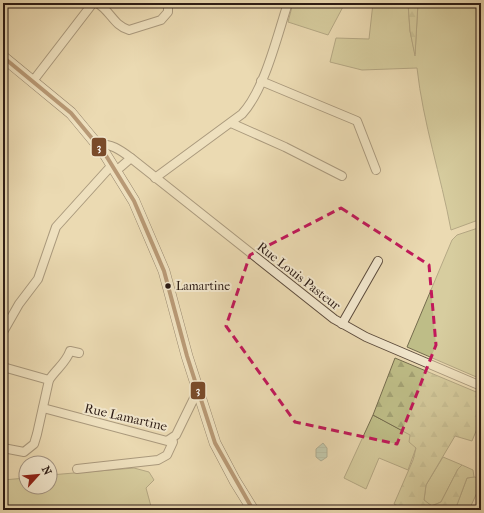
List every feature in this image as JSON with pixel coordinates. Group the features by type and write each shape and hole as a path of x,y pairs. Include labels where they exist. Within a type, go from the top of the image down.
{"main road":[{"path":"4,59 71,113 97,144 134,201 159,256 198,390 220,454 253,510"}],"street":[{"path":"33,81 93,3"},
{"path":"97,3 108,11 117,24 129,30 161,20 168,12 168,3"},
{"path":"155,178 231,122 250,105 261,81 288,3"},
{"path":"261,81 357,121 376,170"},
{"path":"231,122 342,176"},
{"name":"Rue Louis Pasteur","path":"97,144 108,144 117,147 319,308 342,324 371,339 481,386"},
{"path":"104,154 123,152"},
{"path":"3,332 19,304 38,279 56,227 114,168 131,158"},
{"path":"342,324 378,261"},
{"path":"3,448 24,452 34,444 49,380 67,360 70,351 79,352"},
{"path":"3,367 49,380"},
{"name":"Rue Lamartine","path":"43,408 163,441 172,439 180,429 198,390"},
{"path":"77,469 158,460 167,455 173,442 172,439"}],"highlighted area":[{"path":"341,208 429,265 436,345 397,444 295,422 226,326 250,255"}],"green space":[{"path":"293,3 345,3 328,35 288,22"},
{"path":"373,3 408,3 410,31 415,54 418,3 481,3 481,219 451,230 423,109 417,68 362,70 330,62 336,38 369,39"},
{"path":"408,3 418,3 415,56 410,31"},
{"path":"481,227 481,379 407,347 452,240 457,235"},
{"path":"395,358 481,394 481,419 472,441 455,436 426,485 424,500 432,506 441,502 458,469 462,465 473,470 474,477 467,478 455,510 406,510 394,504 413,460 416,448 409,442 410,435 373,415"},
{"path":"373,415 411,435 416,448 408,470 379,458 366,489 344,478"},
{"path":"443,457 462,465 458,469 441,502 431,506 424,500 426,485"},
{"path":"134,468 149,472 154,480 146,488 152,510 3,510 3,480 18,479 18,495 58,495 58,474"},
{"path":"467,478 481,478 481,484 469,510 455,510"}],"shaded area":[{"path":"323,443 327,448 327,457 321,461 316,457 316,449"}],"transit line":[{"name":"3","path":"3,57 71,113 105,154 134,201 164,271 187,356 215,443 253,510"}],"place":[{"name":"Lamartine","path":"168,286"}]}
